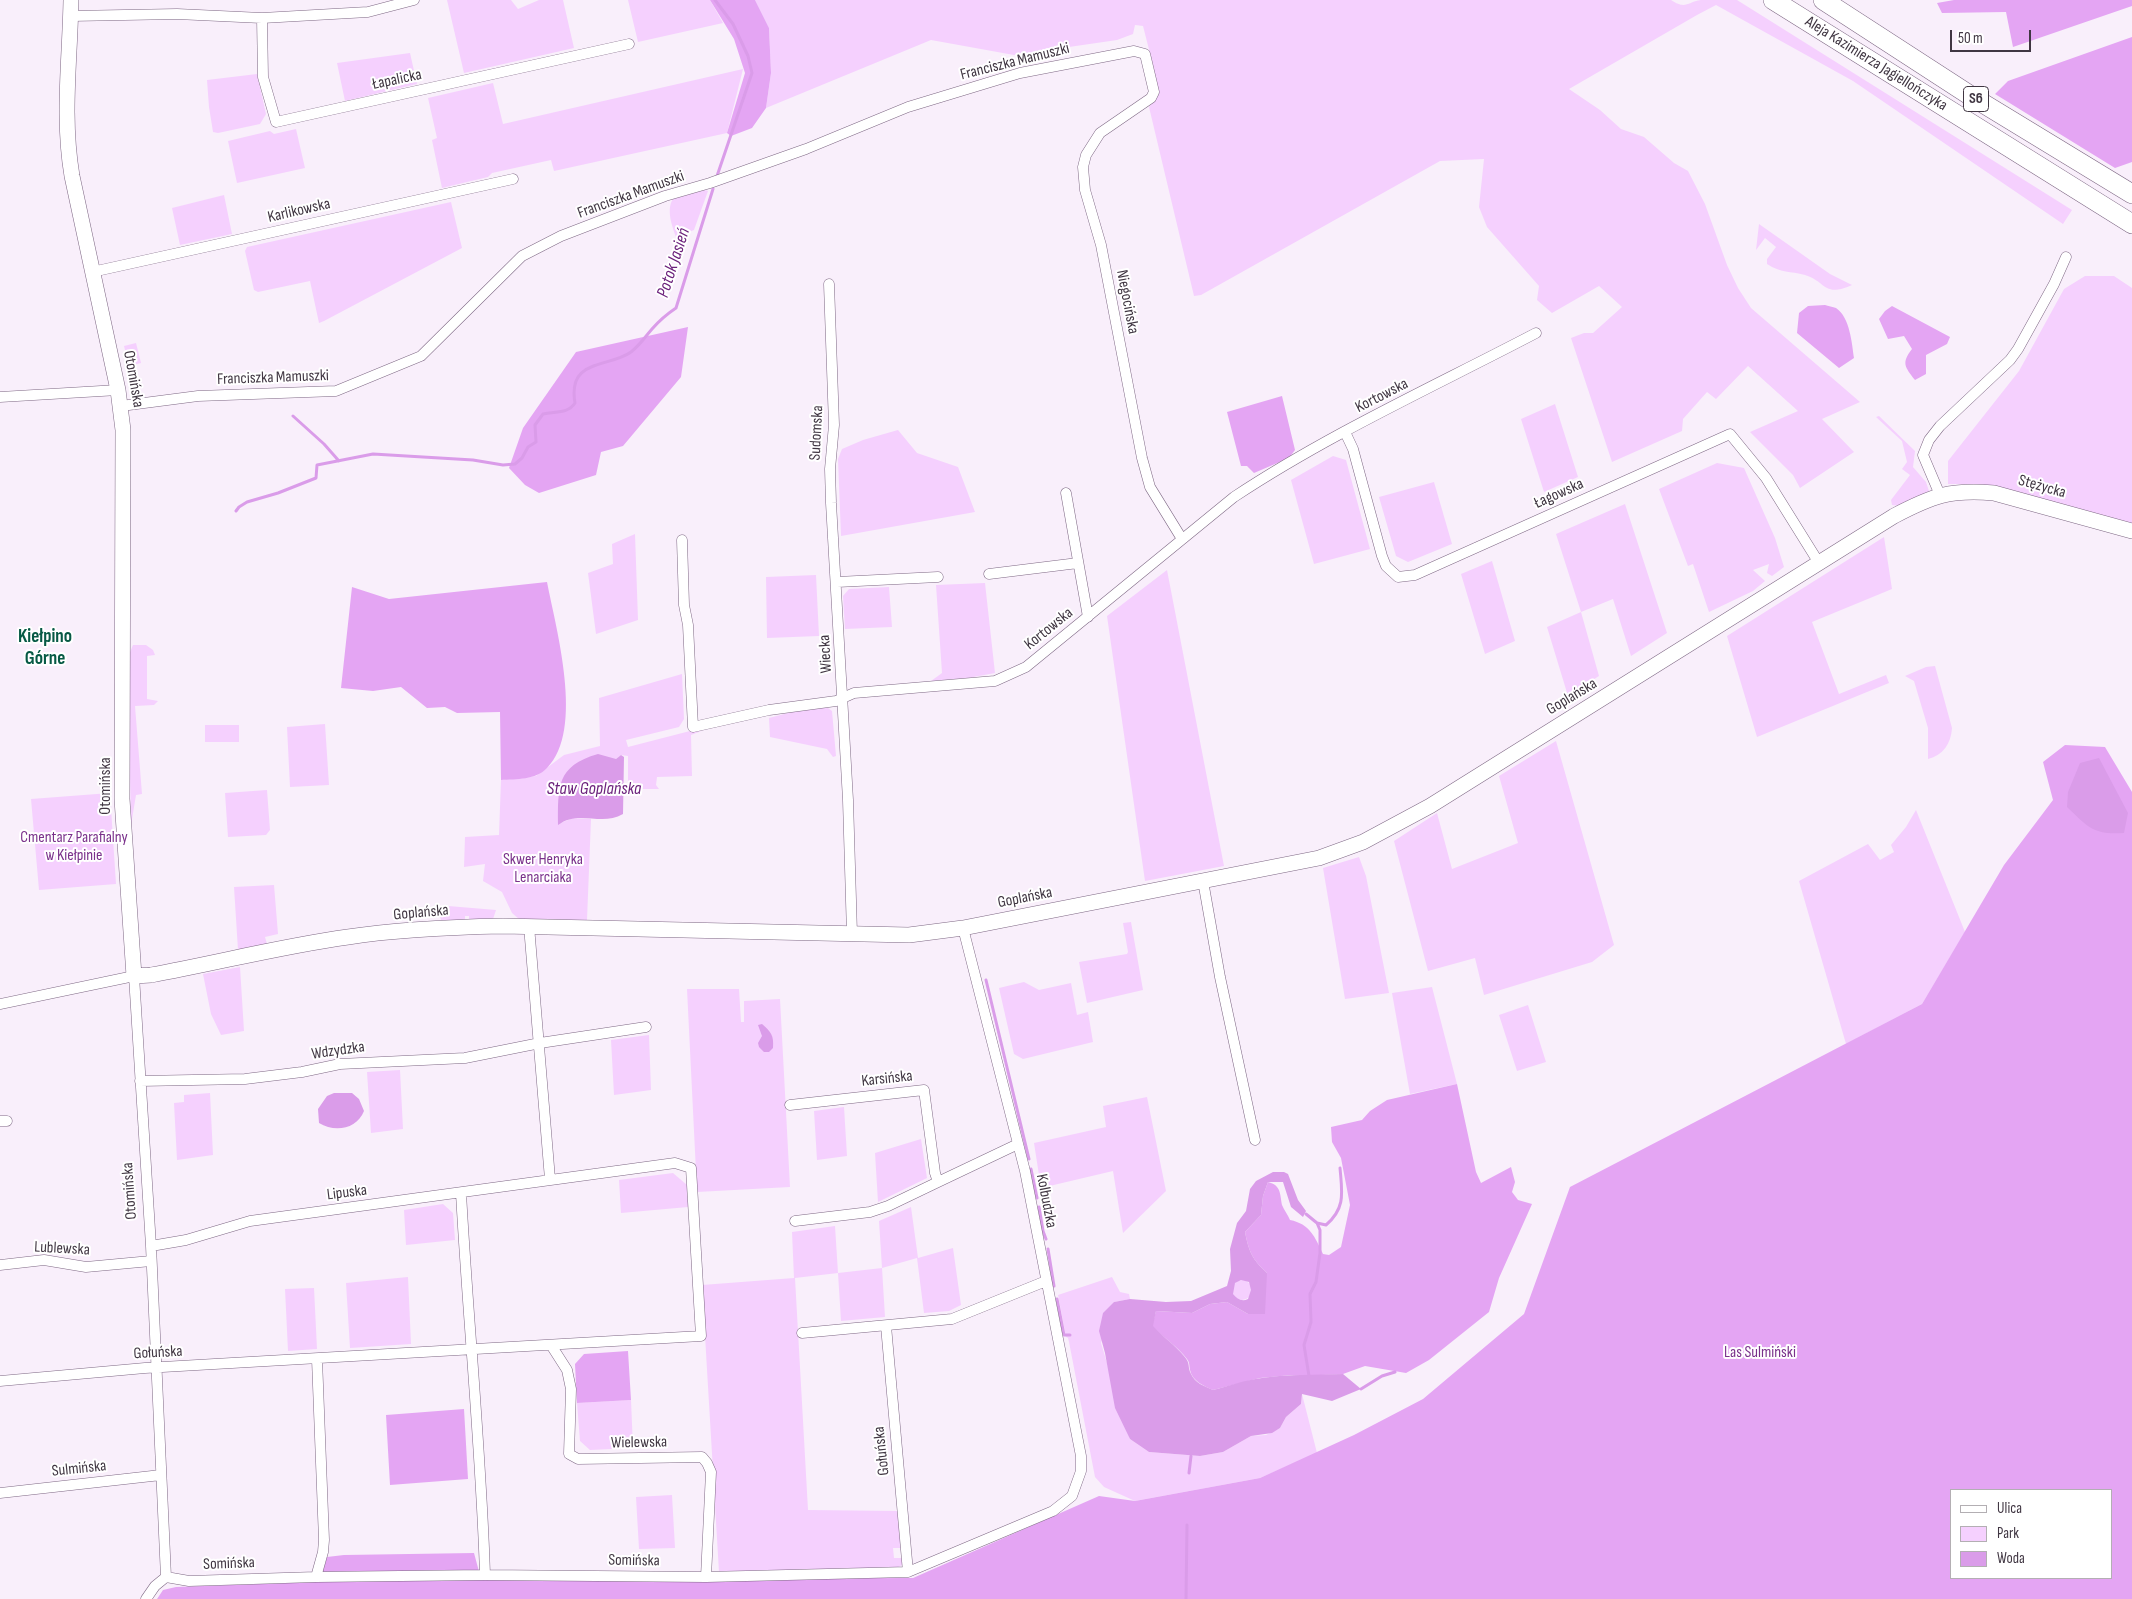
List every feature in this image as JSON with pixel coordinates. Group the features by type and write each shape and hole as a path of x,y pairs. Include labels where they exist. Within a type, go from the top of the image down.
{"highway":[{"name":"Aleja Kazimierza Jagiellończyka","path":"1773,0 2132,224"},
{"name":"Aleja Kazimierza Jagiellończyka","path":"1823,0 1972,96 2132,194"}],"street":[{"name":"Otomińska","path":"71,0 67,142 72,176 121,406 124,460 122,799 151,1246 166,1577"},
{"path":"71,16 177,14 262,18 368,12 414,0"},
{"name":"Łapalicka","path":"262,18 263,77 276,122 629,44"},
{"name":"Franciszka Mamuszki","path":"121,406 198,396 336,392 421,356 522,256 539,246 666,196 710,183 806,148 908,107 1020,72 1134,50 1144,54 1154,92"},
{"name":"Niegocińska","path":"1154,92 1151,98 1100,133 1086,155 1083,168 1085,190 1101,245 1142,458 1150,487 1160,507 1182,539"},
{"name":"Karlikowska","path":"92,272 513,178"},
{"path":"1940,494 1923,455 1929,440 1940,426 2010,360 2054,284 2066,257"},
{"name":"Sudomska","path":"829,284 834,425 830,469 837,582"},
{"name":"Kortowska","path":"682,540 692,728 769,710 842,698 854,693 994,682 1026,667 1234,497 1256,482 1345,432 1536,333"},
{"path":"0,398 118,390"},
{"name":"Łagowska","path":"1345,432 1353,449 1382,556 1386,566 1398,577 1415,575 1730,434 1766,478 1819,563"},
{"name":"Stężycka","path":"1940,494 1973,491 1994,493 2132,531"},
{"path":"1066,493 1088,617"},
{"name":"Goplańska","path":"0,1004 134,976 163,973 294,946 350,937 467,927 529,926 909,935 963,928 1319,858 1378,835 1430,806 1894,516 1940,494"},
{"path":"990,574 1078,563"},
{"path":"837,582 938,577"},
{"name":"Wiecka","path":"837,582 849,825 852,934"},
{"path":"1203,881 1220,977 1255,1140"},
{"path":"529,926 550,1179"},
{"name":"Kolbudzka","path":"963,928 1018,1144 1081,1456 1081,1471 1078,1484"},
{"name":"Wdzydzka","path":"140,1081 246,1079 302,1072 340,1064 465,1058 540,1043 646,1027"},
{"name":"Karsińska","path":"790,1105 924,1090 935,1173 938,1182"},
{"path":"795,1221 870,1212 888,1206 1018,1144"},
{"name":"Lipuska","path":"151,1246 186,1240 250,1221 674,1163 691,1168 701,1336"},
{"path":"461,1193 470,1350 483,1505 485,1575"},
{"name":"Lublewska","path":"0,1265 44,1260 86,1267 151,1261"},
{"path":"802,1333 952,1319 1046,1281"},
{"name":"Gołuńska","path":"886,1326 908,1572"},
{"name":"Gołuńska","path":"0,1381 156,1368 701,1336"},
{"name":"Wielewska","path":"551,1345 567,1370 571,1389 569,1454 578,1459 702,1457 707,1463 711,1472 706,1577"},
{"path":"316,1577 323,1552 324,1540 317,1359"},
{"name":"Sulmińska","path":"0,1493 161,1475"},
{"name":"Somińska","path":"166,1577 189,1581 485,1575 706,1577 908,1572 1053,1511 1072,1496 1078,1484"},
{"path":"146,1599 154,1586 166,1577"}],"green space":[{"path":"447,0 511,0 518,9 539,0 563,0 574,48 464,73"},
{"path":"628,0 710,0 723,23 638,42"},
{"path":"710,0 755,0 769,28 771,73 766,108 752,128 731,136 727,133 745,73 734,39"},
{"path":"755,0 1671,0 1683,5 1701,0 1737,0 2072,210 2063,224 1853,81 1716,5 1697,15 1569,89 1600,110 1621,129 1644,137 1674,163 1688,171 1705,204 1727,265 1738,288 1751,308 1860,402 1822,419 1854,452 1800,488 1793,475 1750,432 1798,411 1748,366 1716,399 1707,392 1683,419 1682,431 1612,462 1571,338 1584,333 1593,333 1622,307 1599,286 1552,313 1537,300 1539,286 1487,227 1479,207 1484,159 1440,161 1201,295 1194,296 1149,107 1156,97 1154,69 1143,26 1135,25 1133,34 1117,40 1014,55 931,40 766,108 771,73 769,28"},
{"path":"1954,0 2132,0 2132,6 2013,47 2006,12 1942,13 1937,3"},
{"path":"2132,37 2132,162 2115,168 1995,94 2008,81"},
{"path":"410,53 417,84 345,101 337,63"},
{"path":"743,69 727,133 554,171 551,160 492,173 488,177 442,188 432,140 437,138 428,98 493,83 503,124"},
{"path":"257,74 266,114 260,124 218,133 213,132 207,80"},
{"path":"296,129 305,168 237,183 228,141 270,131 274,134"},
{"path":"705,190 708,191 694,230 676,237 670,213 673,199"},
{"path":"224,195 232,234 180,245 172,208"},
{"path":"451,202 462,248 324,321 319,323 310,281 258,292 254,290 245,251 247,247"},
{"path":"1759,224 1830,274 1852,285 1843,289 1830,289 1805,275 1781,270 1767,264 1767,259 1776,247 1765,238 1756,250"},
{"path":"2085,276 2114,276 2132,288 2132,526 1999,488 1979,484 1948,484 1948,461 2019,371 2064,289"},
{"path":"1825,305 1836,308 1841,312 1851,338 1854,358 1839,368 1797,333 1799,313 1808,306"},
{"path":"1892,306 1950,337 1947,344 1926,355 1926,374 1915,380 1905,362 1912,349 1904,336 1888,339 1879,319"},
{"path":"688,327 681,377 623,446 601,452 596,475 539,493 525,485 509,468 523,428 576,352"},
{"path":"136,343 141,363 129,366 124,346"},
{"path":"1282,396 1295,450 1289,458 1254,473 1247,466 1241,466 1227,412"},
{"path":"1555,404 1578,477 1544,492 1521,419"},
{"path":"1879,416 1915,451 1913,467 1926,482 1929,491 1900,506 1892,505 1891,500 1910,475 1902,469 1907,462 1902,441 1876,417"},
{"path":"898,430 917,453 958,467 975,512 841,536 838,459 842,449 863,440"},
{"path":"1333,456 1346,460 1370,549 1314,564 1291,480"},
{"path":"1717,463 1744,468 1775,538 1784,567 1772,576 1767,573 1769,564 1753,570 1765,581 1753,591 1709,612 1693,564 1688,566 1659,489"},
{"path":"1434,482 1452,544 1408,562 1396,556 1379,497"},
{"path":"1625,504 1667,633 1631,656 1613,599 1581,612 1556,534"},
{"path":"635,534 638,620 596,634 588,573 613,564 612,544"},
{"path":"1884,537 1892,589 1812,622 1839,694 1886,675 1889,683 1757,737 1727,636"},
{"path":"1492,561 1515,641 1485,654 1461,574"},
{"path":"1167,570 1224,866 1145,881 1107,616"},
{"path":"816,575 819,636 767,638 766,577"},
{"path":"547,582 561,651 566,705 564,730 558,751 547,768 537,775 501,780 500,712 457,713 445,707 427,708 401,687 373,691 341,688 352,587 389,599"},
{"path":"985,583 995,673 968,678 931,681 942,673 936,585"},
{"path":"889,587 892,627 845,629 843,596 849,589"},
{"path":"1581,612 1599,676 1568,696 1547,627"},
{"path":"133,645 146,645 153,650 155,655 147,656 147,699 158,701 154,705 135,706 142,794 136,795 131,825 129,776 130,652"},
{"path":"1935,666 1952,728 1948,744 1942,752 1928,759 1928,728 1914,681 1905,676 1926,667"},
{"name":"Skwer Henryka Lenarciaka","path":"682,674 684,719 679,727 626,740 628,747 690,731 704,730 691,735 692,776 657,777 656,785 659,789 628,789 628,756 621,755 559,786 558,824 573,818 591,819 587,920 519,919 512,913 502,892 483,881 485,864 464,867 465,837 499,835 501,780 536,776 564,755 600,746 599,698"},
{"path":"807,708 828,708 832,711 836,756 833,757 827,749 770,737 769,718"},
{"path":"325,724 329,785 290,787 287,727"},
{"path":"205,725 239,725 239,742 205,742"},
{"path":"1556,741 1614,945 1592,962 1484,995 1475,958 1428,971 1394,841 1437,813 1452,869 1518,843 1499,776"},
{"name":"Las Sulmiński","path":"2065,745 2105,747 2132,792 2132,1599 157,1599 163,1590 176,1587 314,1582 324,1568 327,1557 344,1555 474,1553 481,1579 913,1578 1099,1496 1135,1501 1260,1478 1354,1435 1423,1399 1524,1314 1570,1187 1922,1004 2004,865 2053,800 2043,762"},
{"path":"267,790 270,830 266,835 228,837 225,793"},
{"name":"Cmentarz Parafialny w Kiełpinie","path":"110,793 116,884 39,890 31,799"},
{"path":"1916,810 1965,932 1922,1004 1846,1044 1799,881 1868,844 1880,860 1894,852 1891,845 1906,827"},
{"path":"1359,857 1366,876 1389,993 1345,999 1323,868"},
{"path":"274,885 278,934 265,937 267,944 238,950 234,887"},
{"path":"448,906 496,910 493,919 469,919 469,916 465,916 465,920 441,920 440,916"},
{"path":"1131,922 1143,990 1087,1003 1079,962 1127,954 1123,923"},
{"path":"240,967 244,1031 221,1035 211,1014 203,974"},
{"path":"1024,982 1039,990 1071,983 1077,1015 1088,1012 1093,1042 1023,1059 1014,1054 999,988"},
{"path":"1432,987 1457,1084 1410,1094 1392,993"},
{"path":"687,989 739,989 741,1022 744,1022 744,1001 780,999 790,1187 697,1192"},
{"path":"1528,1005 1546,1062 1517,1071 1499,1015"},
{"path":"649,1035 651,1090 614,1095 611,1040"},
{"path":"400,1070 403,1129 371,1133 367,1072"},
{"path":"1457,1084 1476,1172 1481,1183 1511,1167 1515,1182 1512,1192 1518,1200 1532,1204 1499,1278 1489,1312 1429,1360 1406,1373 1365,1366 1343,1374 1291,1375 1260,1378 1213,1390 1196,1380 1191,1374 1187,1359 1152,1326 1156,1311 1192,1313 1210,1304 1227,1302 1248,1314 1267,1273 1252,1255 1245,1232 1261,1215 1263,1196 1268,1182 1278,1188 1282,1205 1290,1220 1307,1228 1323,1254 1329,1255 1341,1247 1350,1205 1341,1158 1332,1142 1331,1127 1362,1120 1370,1111 1387,1100"},
{"path":"210,1093 213,1155 177,1160 174,1103 184,1102 184,1095"},
{"path":"1147,1097 1166,1191 1123,1233 1113,1171 1041,1188 1034,1143 1106,1127 1103,1106"},
{"path":"844,1107 847,1156 817,1160 814,1111"},
{"path":"921,1139 927,1178 878,1202 875,1153"},
{"path":"673,1173 687,1185 688,1207 621,1213 619,1180"},
{"path":"443,1204 453,1213 455,1240 406,1245 404,1210"},
{"path":"911,1207 918,1258 953,1248 961,1305 949,1311 924,1313 917,1258 882,1268 879,1221"},
{"path":"835,1226 838,1273 795,1278 808,1510 899,1511 901,1548 893,1548 894,1558 902,1558 902,1565 885,1571 719,1572 702,1285 794,1278 792,1232"},
{"path":"882,1268 885,1317 841,1321 838,1273"},
{"path":"408,1277 411,1344 350,1348 346,1283"},
{"path":"1112,1277 1120,1292 1129,1294 1130,1299 1114,1302 1101,1343 1130,1439 1149,1452 1200,1456 1223,1452 1251,1436 1266,1435 1280,1428 1286,1417 1301,1404 1302,1394 1317,1453 1260,1478 1135,1501 1104,1487 1095,1477 1058,1295"},
{"path":"1242,1280 1249,1283 1252,1290 1249,1297 1242,1300 1235,1297 1232,1290 1235,1283"},
{"path":"314,1288 317,1349 288,1351 285,1289"},
{"path":"628,1351 631,1400 577,1403 575,1364 584,1354"},
{"path":"631,1400 633,1448 590,1450 580,1441 577,1403"},
{"path":"464,1409 468,1479 390,1485 386,1415"},
{"path":"672,1495 675,1548 639,1549 636,1497"}],"water":[{"name":"Staw Goplańska","path":"598,754 616,759 621,755 624,757 623,814 607,819 574,818 558,825 558,800 562,780 574,765"},
{"path":"2099,758 2128,813 2124,833 2098,831 2086,825 2067,807 2068,792 2080,763"},
{"path":"762,1024 770,1032 773,1040 773,1048 769,1052 764,1052 758,1043 762,1036 758,1025"},
{"path":"334,1093 352,1093 359,1099 364,1111 356,1122 345,1128 332,1128 319,1123 318,1109 327,1096"},
{"path":"1273,1172 1288,1174 1298,1200 1306,1211 1303,1217 1291,1207 1283,1182 1268,1182 1263,1196 1261,1215 1245,1232 1252,1255 1267,1273 1265,1314 1248,1314 1227,1302 1210,1304 1192,1313 1156,1311 1153,1326 1186,1359 1195,1380 1213,1390 1249,1380 1272,1377 1343,1374 1361,1389 1332,1401 1302,1394 1301,1404 1286,1417 1280,1428 1272,1433 1251,1436 1223,1452 1200,1456 1149,1452 1130,1439 1115,1408 1099,1331 1103,1313 1114,1302 1130,1299 1166,1302 1191,1301 1227,1286 1231,1271 1230,1249 1237,1223 1246,1211 1250,1189 1256,1181","holes":["1241,1280 1249,1282 1251,1290 1248,1299 1240,1300 1233,1294 1235,1283"]}],"waterway":[{"name":"Potok Jasień","path":"715,0 733,24 748,56 752,73 717,176"},
{"path":"236,511 247,502 278,493 316,478 317,465 373,454 473,460 503,465 515,464 522,458 528,447 536,442 535,425 543,414 565,411 575,403 574,389 577,378 583,371 631,352 657,323 676,308 713,189"},
{"path":"293,416 324,444 339,461"},
{"path":"986,980 1029,1159"},
{"path":"1306,1214 1317,1223 1326,1225 1332,1219 1340,1206 1340,1168"},
{"path":"1031,1169 1037,1198"},
{"path":"1039,1207 1046,1239"},
{"path":"1309,1376 1304,1345 1311,1322 1310,1294 1316,1282 1320,1253 1320,1230 1317,1223"},
{"path":"1048,1249 1054,1286"},
{"path":"1057,1299 1064,1335 1070,1335"},
{"path":"1361,1389 1382,1376 1395,1372"},
{"path":"1189,1473 1191,1456"},
{"path":"1186,1599 1187,1525"}],"district":[{"name":"Kiełpino Górne","path":"45,648"}]}
